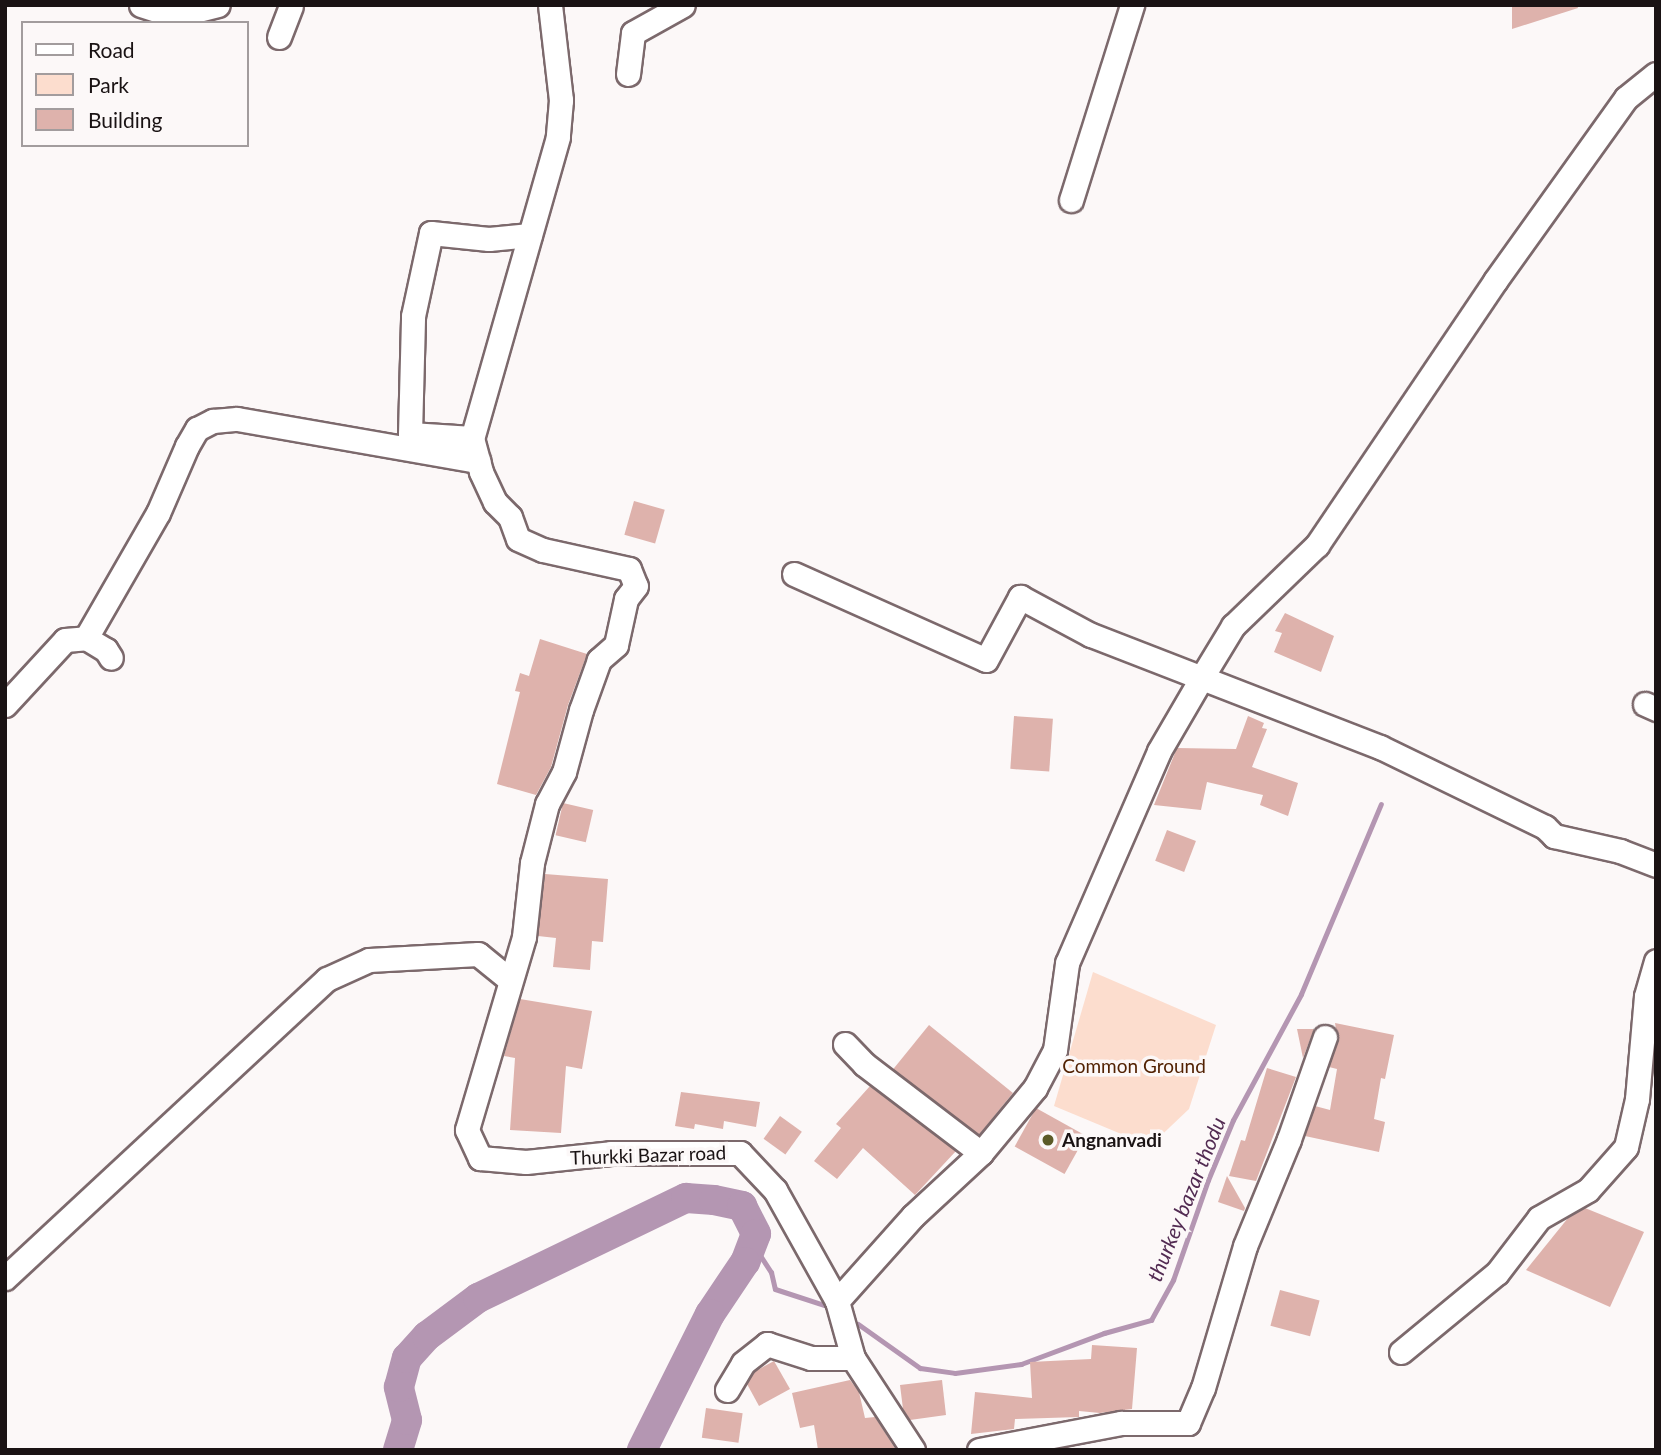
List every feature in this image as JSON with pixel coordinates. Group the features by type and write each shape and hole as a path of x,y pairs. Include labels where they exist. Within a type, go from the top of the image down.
{"street":[{"path":"141,5 174,16 218,5"},
{"path":"279,37 291,5"},
{"path":"5,1278 327,979 369,960 478,954 510,980 524,937 532,863 547,804 564,772 581,710 599,660 616,645 626,599 636,586 629,569 543,550 518,539 510,517 495,502 478,461 472,438 558,136 561,100 550,5"},
{"path":"628,74 633,33 683,5"},
{"path":"1071,200 1132,5"},
{"path":"837,1301 913,1216 981,1153 1035,1087 1055,1050 1067,963 1159,751 1233,626 1317,545 1495,281 1626,98 1656,74"},
{"path":"472,438 410,434 414,316 431,233 489,239 530,234"},
{"path":"86,638 158,513 197,429 214,421 237,419 478,461"},
{"path":"794,574 986,660 1020,597 1091,635 1380,747 1545,827 1555,836 1620,851 1656,866"},
{"path":"5,705 65,640 86,638 106,650 111,658"},
{"path":"1401,1352 1497,1273 1539,1217 1588,1189 1626,1147 1637,1100 1646,996 1656,961"},
{"name":"Thurkki Bazar road","path":"510,980 467,1130 480,1158 526,1162 611,1153 697,1150 740,1153 775,1189 837,1301 853,1358 913,1450"},
{"path":"979,1450 1121,1423 1188,1423 1203,1388 1245,1247 1289,1139 1325,1037"},
{"path":"845,1044 864,1064 981,1153"},
{"path":"727,1390 743,1363 766,1344 811,1358 853,1358"}],"green space":[{"name":"Common Ground","path":"1093,972 1216,1025 1189,1109 1150,1146 1054,1106"}],"building":[{"path":"1512,5 1577,5 1578,8 1512,29"},
{"path":"634,501 665,510 655,543 624,535"},
{"path":"1285,613 1334,636 1321,672 1274,652 1282,633 1275,631"},
{"path":"540,639 587,654 568,705 551,767 536,795 497,784 520,692 515,691 520,673 529,676"},
{"path":"1014,716 1053,719 1049,772 1010,769"},
{"path":"1248,716 1264,723 1262,728 1267,729 1252,767 1298,783 1288,816 1260,805 1263,795 1207,782 1201,810 1154,805 1177,748 1236,749"},
{"path":"563,803 593,810 586,842 556,835"},
{"path":"1167,830 1196,841 1184,872 1155,861"},
{"path":"545,874 608,879 603,942 592,941 590,970 553,967 556,938 538,936"},
{"path":"520,999 592,1011 582,1069 566,1066 561,1133 510,1130 515,1058 504,1056"},
{"path":"1335,1023 1394,1035 1385,1079 1381,1078 1374,1119 1385,1122 1379,1152 1305,1136 1315,1106 1330,1110 1337,1069 1329,1067 1338,1041"},
{"path":"929,1025 1013,1093 977,1137 893,1069"},
{"path":"1297,1029 1314,1029 1303,1058"},
{"path":"1267,1068 1296,1077 1256,1181 1229,1176 1241,1140 1245,1141"},
{"path":"870,1086 956,1151 915,1195 863,1148 837,1179 814,1161 841,1128 836,1124"},
{"path":"681,1092 760,1102 756,1127 724,1121 723,1129 695,1124 694,1129 675,1126"},
{"name":"Angnanvadi","path":"1036,1108 1086,1136 1065,1174 1015,1146"},
{"path":"780,1116 802,1132 785,1155 764,1139"},
{"path":"1227,1176 1245,1208 1244,1211 1218,1202"},
{"path":"1585,1208 1644,1232 1610,1307 1526,1270 1568,1218"},
{"path":"1280,1290 1320,1301 1310,1336 1270,1326"},
{"path":"1092,1345 1137,1348 1132,1409 1100,1413 1079,1411 1079,1417 1015,1419 1014,1429 971,1434 975,1392 1032,1398 1030,1362 1091,1359"},
{"path":"774,1361 790,1389 759,1406 747,1384 754,1372"},
{"path":"850,1380 859,1392 865,1418 875,1417 896,1450 818,1450 814,1425 800,1428 792,1393"},
{"path":"942,1380 946,1415 910,1420 903,1409 900,1385"},
{"path":"706,1408 743,1413 738,1443 702,1438"}],"waterway":[{"name":"thurkey bazar thodu","path":"858,1324 920,1368 955,1373 1021,1364 1104,1333 1151,1320 1173,1280 1208,1180 1233,1120 1301,994 1381,804"},
{"path":"398,1450 407,1420 399,1387 407,1358 427,1336 478,1298 686,1198 742,1206 756,1234 745,1262 710,1314 642,1450"},
{"name":"thurkey bazar thodu","path":"752,1243 771,1272 775,1289 824,1305"}],"place":[{"name":"Angnanvadi","path":"1048,1140"}]}
